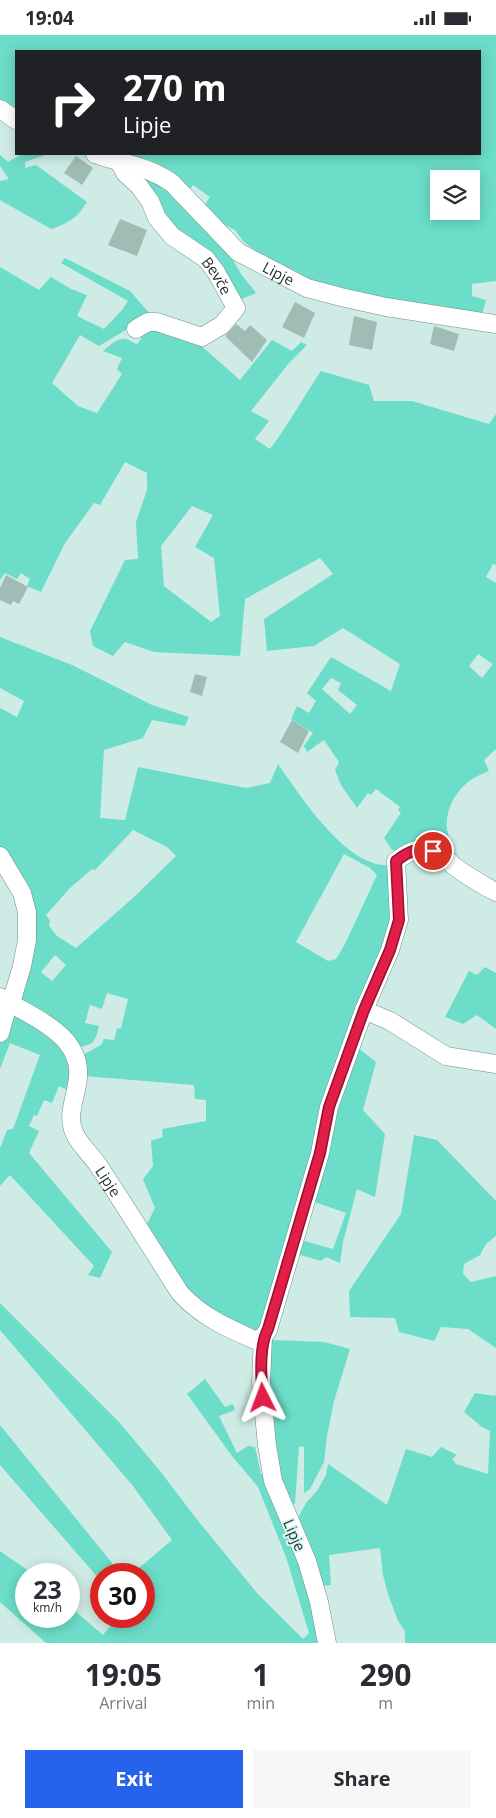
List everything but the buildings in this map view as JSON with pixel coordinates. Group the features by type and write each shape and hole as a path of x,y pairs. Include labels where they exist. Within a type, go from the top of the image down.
{"street":[{"path":"0,109 15,119"},
{"name":"Lipje","path":"98,155 140,166 160,175 172,183 238,252 307,288 386,307 496,324"},
{"name":"Bevče","path":"119,161 125,173 139,186 150,201 157,218 172,236 206,259 216,272 236,308 222,325 202,337 157,322 148,322 136,329"},
{"name":"Lipje","path":"326,1643 319,1602 306,1561 273,1481 261,1382 264,1337 320,1153 329,1107 364,1010 390,950 399,920 396,861 409,851 422,848 433,851 444,856 463,873 496,892"},
{"path":"0,856 22,893 27,912 27,940 22,966 5,1000 7,1009 0,1033"},
{"name":"Lipje","path":"5,1000 34,1016 66,1042 78,1062 79,1077 70,1118 77,1138 97,1163 180,1293 190,1304 225,1326 255,1340 264,1337"},
{"path":"364,1010 390,1021 446,1056 496,1064"}],"green space":[{"path":"0,35 496,35 496,281 472,284 472,296 486,300 483,311 476,317 323,287 264,258 243,241 235,230 225,225 219,226 201,210 210,197 193,185 188,193 113,155 481,155 481,50 15,50 15,111 0,102"},
{"path":"0,155 8,162 20,155 45,155 25,162 25,168 36,165 87,202 72,219 63,225 51,229 0,200 0,181 9,179 0,166"},
{"path":"142,171 155,175 225,246 241,274 256,293 242,299 174,227 152,193 139,179"},
{"path":"65,258 130,291 151,315 99,346 80,335 52,383 78,406 97,413 122,374 117,369 122,358 103,351 120,339 126,339 137,344 141,339 141,330 146,326 198,343 240,380 272,340 292,351 301,342 307,345 289,363 251,411 269,421 255,439 270,449 321,371 369,385 374,401 412,401 489,424 496,414 496,565 493,564 486,577 496,583 496,749 484,760 489,771 468,782 450,805 447,827 457,860 392,850 384,838 401,813 398,810 400,807 376,789 371,795 368,793 357,808 341,785 335,770 339,762 324,740 307,752 304,746 313,733 291,719 297,706 309,713 316,701 307,693 331,657 391,691 400,664 343,628 314,646 267,651 264,619 333,574 320,558 245,599 240,656 154,652 125,642 113,656 93,646 90,631 125,560 138,559 136,522 147,490 147,473 125,462 100,505 94,503 65,543 41,592 27,586 30,579 21,573 17,579 5,573 0,580 0,267 39,290 51,277 71,289 87,295 77,316 104,329 128,301 61,263","holes":["192,506 213,515 195,547 214,558 220,616 211,622 164,586 161,546","478,654 493,664 482,678 469,666","331,678 341,683 338,690 357,705 350,714 322,689"]},
{"path":"0,637 72,665 152,705 189,717 185,726 152,720 143,738 104,750 100,818 125,820 138,767 246,788 270,783 278,764 312,811 342,843 358,856 374,863 391,865 395,906 259,1335 199,1306 142,1224 148,1222 155,1208 143,1179 153,1166 151,1141 163,1137 162,1129 206,1121 206,1100 195,1099 194,1085 84,1076 81,1056 101,1045 104,1039 114,1040 117,1029 121,1028 128,999 107,993 102,1009 90,1005 85,1023 99,1026 98,1031 91,1043 78,1047 20,1002 31,942 0,848 0,708 17,717 24,701 0,688","holes":["133,830 167,847 176,856 133,898 76,948 57,936 49,926 50,921 46,915 69,889 92,869 95,870","344,854 370,868 377,875 345,944 336,959 328,961 296,942","55,955 66,965 52,981 41,972"]},
{"path":"485,967 496,973 496,1029 477,1015 463,1024 445,1017 469,971 477,975"},
{"path":"10,1007 68,1051 72,1092 59,1086 52,1103 44,1100 37,1116 34,1115 29,1126 39,1131 29,1153 112,1252 100,1278 88,1275 94,1266 10,1175 0,1186 0,1148 7,1130 13,1129 40,1055 10,1043 0,1069 0,1042"},
{"path":"357,1047 376,1062 363,1110 385,1134 375,1197 357,1189 343,1242 340,1263 326,1257 321,1261 297,1254 301,1240 333,1249 346,1213 312,1201 327,1142"},
{"path":"414,1135 437,1140 496,1201 496,1236 486,1244 480,1255 464,1264 463,1274 471,1282 496,1276 496,1348 468,1329 441,1327 434,1341 399,1332 395,1318 350,1317 349,1291 401,1214"},
{"path":"0,1303 119,1422 257,1593 303,1639 309,1633 286,1557 258,1487 232,1456 187,1394 205,1379 225,1407 233,1404 235,1410 219,1416 237,1453 248,1446 255,1447 261,1474 266,1474 306,1578 319,1643 46,1643 29,1628 80,1628 80,1615 90,1624 90,1628 95,1628 103,1635 109,1628 155,1628 155,1563 145,1563 172,1540 133,1486 0,1330"},
{"path":"272,1340 324,1342 350,1349 334,1401 324,1462 310,1489 304,1493 304,1447 299,1446 295,1504 286,1501 282,1494 266,1402 269,1345"},
{"path":"475,1393 495,1396 496,1393 496,1643 405,1643 405,1631 398,1621 383,1575 380,1548 329,1555 331,1585 319,1586 298,1530 299,1516 326,1475 328,1464 387,1505 406,1449 432,1457 441,1447 457,1455 452,1459 456,1464 488,1474 490,1431 464,1412"},
{"path":"0,1425 112,1563 90,1563 90,1568 0,1465"},
{"path":"0,1551 17,1563 15,1563 15,1615 0,1602"}],"route":[{"path":"263,1398 261,1382 264,1337 320,1153 329,1107 364,1010 390,950 399,920 396,861 409,851 422,848 433,851"}]}
